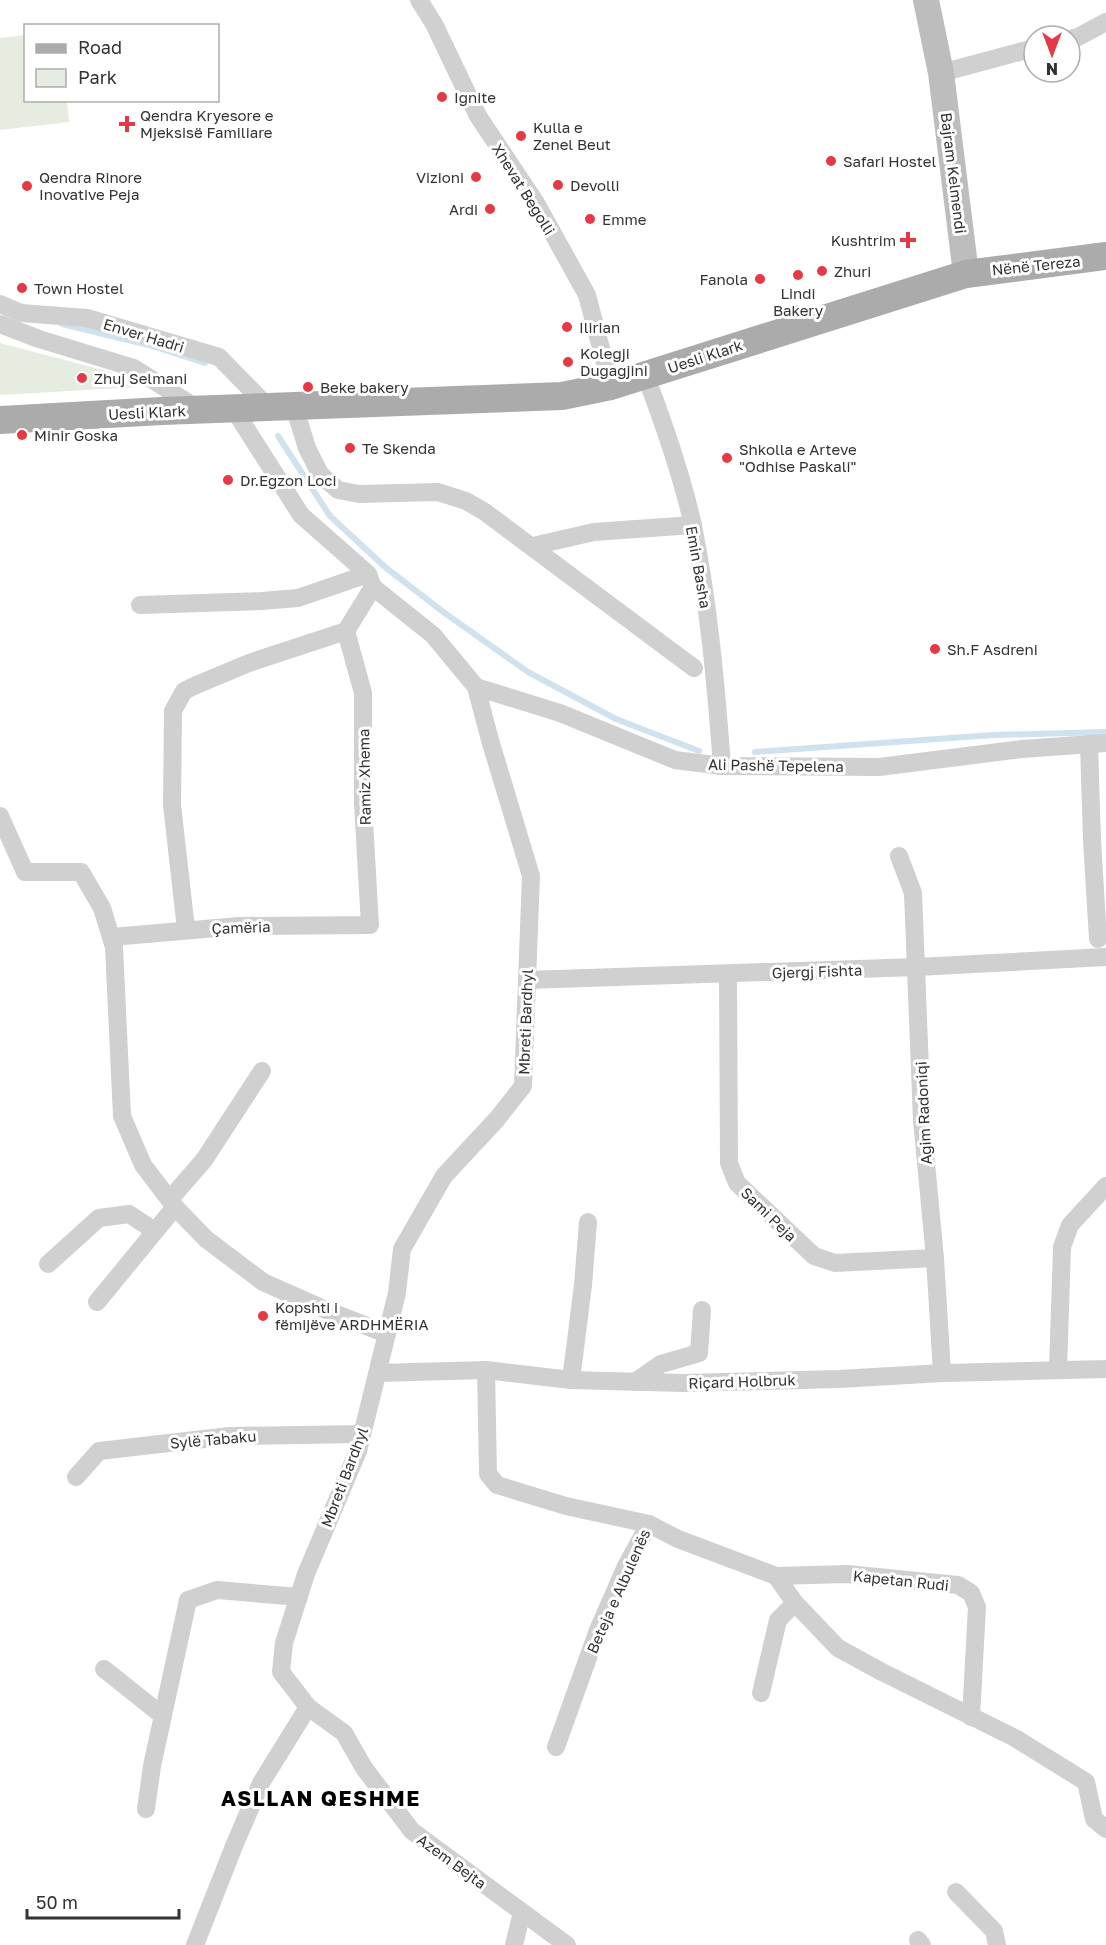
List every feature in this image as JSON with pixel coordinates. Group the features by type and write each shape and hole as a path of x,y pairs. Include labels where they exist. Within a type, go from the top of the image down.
{"main road":[{"name":"Nënë Tereza","path":"966,274 1106,256"},
{"name":"Uesli Klark","path":"0,420 233,408 562,396 611,386 966,274"}],"street":[{"name":"Xhevat Begolli","path":"418,0 434,24 478,116 536,203 587,295 611,386"},
{"name":"Bajram Kelmendi","path":"926,0 941,73 966,274"},
{"path":"1082,35 1106,22"},
{"path":"941,73 1022,51"},
{"name":"Enver Hadri","path":"0,303 21,312 87,318 219,357 281,407"},
{"path":"0,324 39,339 134,368 199,410"},
{"name":"Emin Basha","path":"645,374 663,423 693,525 716,679 722,766"},
{"path":"281,407 307,448 320,474 338,490 359,494 438,492 466,501 485,512 694,668"},
{"name":"Mbreti Bardhyl","path":"233,408 301,515 370,581 433,635 476,687 531,876 523,1086 444,1176 402,1250 397,1293 358,1451 306,1574 284,1643 281,1672 308,1707"},
{"path":"537,544 594,532 693,525"},
{"path":"140,605 298,598 370,581"},
{"path":"186,929 172,806 172,711 184,692 194,686 249,663 346,631 370,581"},
{"name":"Ramiz Xhema","path":"346,631 363,693 363,804 370,925"},
{"name":"Ali Pashë Tepelena","path":"476,687 560,712 675,760 722,766 879,766 951,756 1097,744 1092,840 1098,939"},
{"path":"0,816 25,872 81,872 102,908 114,947 122,1116 143,1165 172,1203 206,1239 263,1282 387,1334"},
{"name":"Agim Radoniqi","path":"899,856 913,893 922,1120 935,1258 942,1372"},
{"name":"Çamëria","path":"112,937 239,926 370,925"},
{"name":"Gjergj Fishta","path":"527,980 917,967 1106,957"},
{"name":"Sami Peja","path":"728,974 729,1163 737,1183 814,1256 835,1263 935,1258"},
{"path":"97,1302 155,1231 262,1071"},
{"path":"1058,1370 1062,1247 1070,1225 1106,1186"},
{"path":"48,1264 99,1218 129,1214 155,1231"},
{"path":"571,1380 588,1222"},
{"path":"635,1382 661,1364 699,1353 702,1310"},
{"name":"Riçard Holbruk","path":"378,1372 486,1371 571,1380 683,1383 942,1372 1106,1369"},
{"name":"Beteja e Albulenës","path":"486,1371 488,1474 497,1485 566,1506 650,1524 626,1566 598,1630 556,1747"},
{"name":"Sylë Tabaku","path":"76,1477 99,1451 230,1436 362,1434"},
{"name":"Kapetan Rudi","path":"650,1524 678,1539 776,1576 847,1574 958,1586 971,1593 977,1607 971,1717"},
{"path":"776,1576 795,1603 838,1648 1014,1738 1086,1782 1094,1819 1106,1829"},
{"path":"146,1809 152,1766 188,1600 217,1590 299,1597"},
{"path":"761,1693 778,1620 795,1603"},
{"path":"104,1669 163,1716"},
{"path":"195,1945 261,1783 308,1707"},
{"name":"Azem Bejta","path":"308,1707 344,1733 364,1768 412,1831 567,1945"},
{"path":"956,1892 994,1930 997,1945"},
{"path":"514,1945 522,1912"}],"green space":[{"path":"24,35 24,102 67,102 69,122 0,130 0,38"},
{"path":"0,343 118,374 135,381 138,387 0,395"}],"waterway":[{"path":"62,324 149,345 205,363"},
{"path":"278,436 330,516 385,567 446,614 528,672 616,719 699,751"},
{"path":"755,752 993,735 1106,732"}],"place":[{"name":"Ignite","path":"442,97"},
{"name":"Qendra Kryesore e Mjeksisë Familiare","path":"127,124"},
{"name":"Kulla e Zenel Beut","path":"521,136"},
{"name":"Safari Hostel","path":"831,161"},
{"name":"Vizioni","path":"476,177"},
{"name":"Devolli","path":"558,185"},
{"name":"Qendra Rinore Inovative Peja","path":"27,186"},
{"name":"Ardi","path":"490,209"},
{"name":"Emme","path":"590,219"},
{"name":"Kushtrim","path":"908,240"},
{"name":"Zhuri","path":"822,271"},
{"name":"Lindi Bakery","path":"798,275"},
{"name":"Fanola","path":"760,279"},
{"name":"Town Hostel","path":"22,288"},
{"name":"Ilirian","path":"567,327"},
{"name":"Kolegji Dugagjini","path":"568,362"},
{"name":"Zhuj Selmani","path":"82,378"},
{"name":"Beke bakery","path":"308,387"},
{"name":"Minir Goska","path":"22,435"},
{"name":"Te Skenda","path":"350,448"},
{"name":"Shkolla e Arteve \"Odhise Paskali\"","path":"727,458"},
{"name":"Dr.Egzon Loci","path":"228,480"},
{"name":"Sh.F Asdreni","path":"935,649"},
{"name":"Kopshti i fëmijëve ARDHMËRIA","path":"263,1316"}],"district":[{"name":"ASLLAN QESHME","path":"321,1798"}]}
